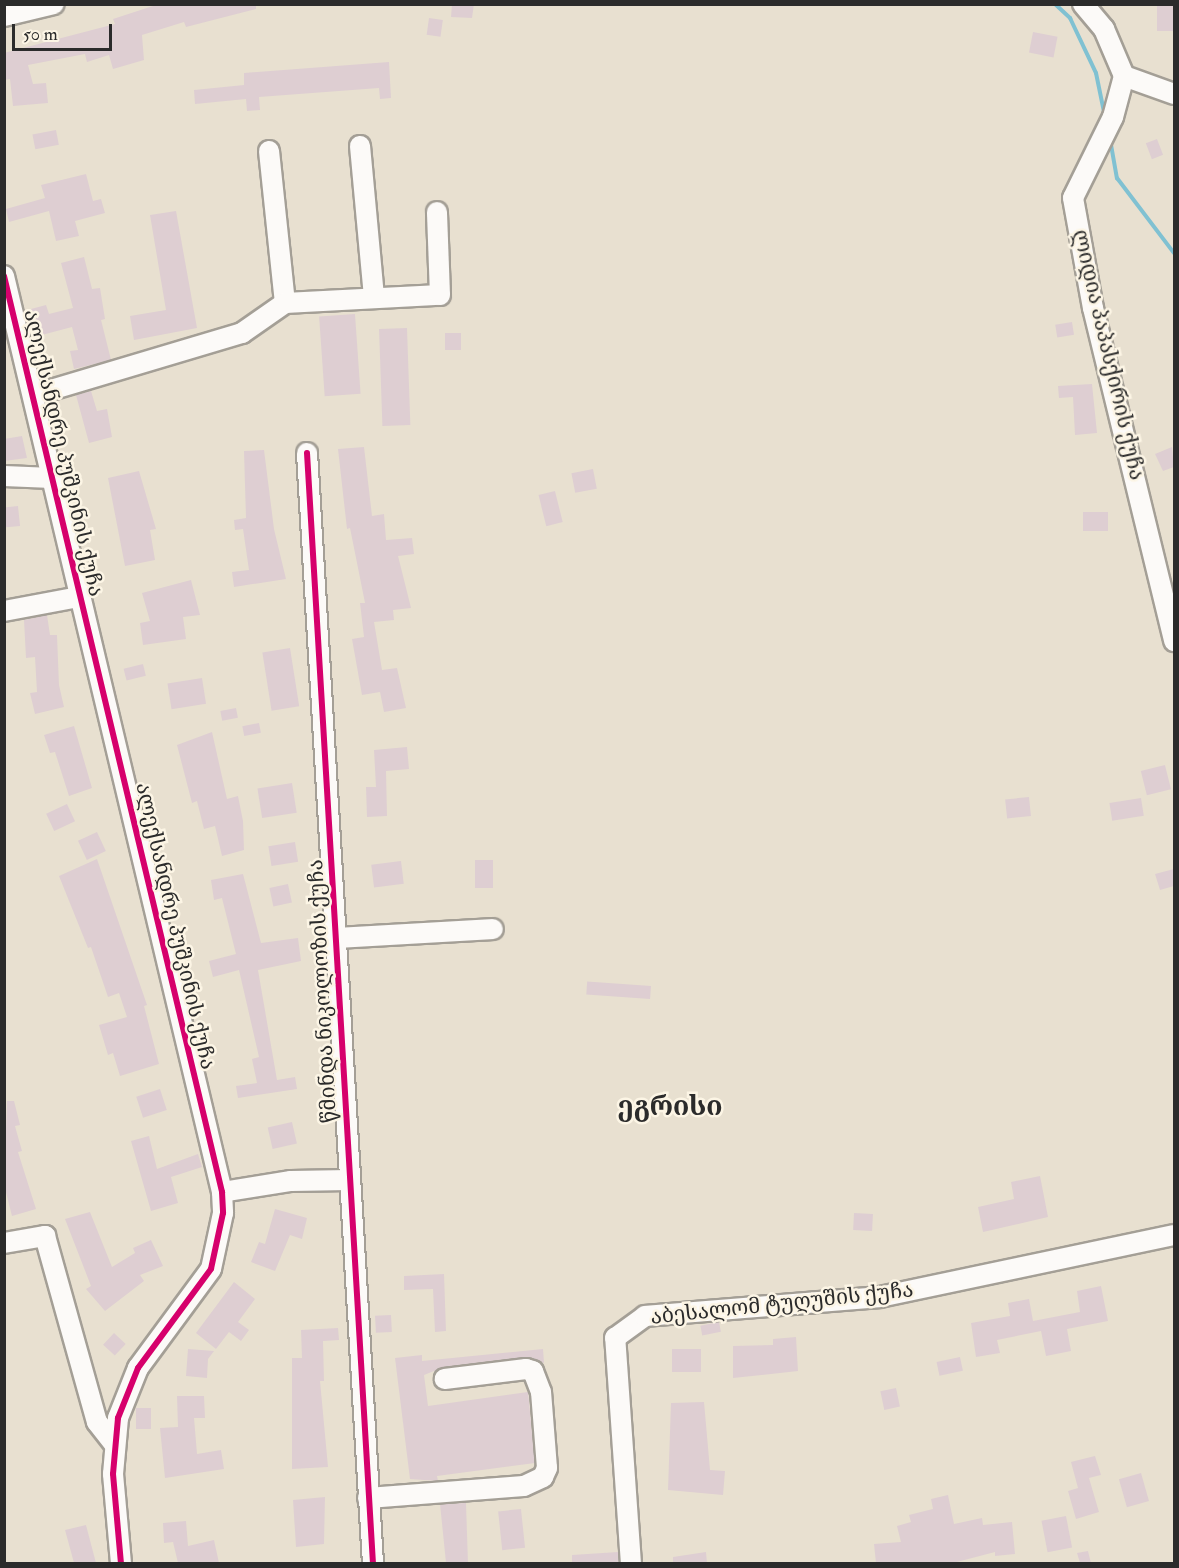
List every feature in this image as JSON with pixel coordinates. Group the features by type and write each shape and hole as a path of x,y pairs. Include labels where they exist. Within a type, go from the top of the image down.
{"street":[{"path":"4,16 54,4"},
{"path":"1083,4 1104,28 1124,76 1174,94"},
{"name":"ლიდია პაპასქირის ქუჩა","path":"1124,76 1113,117 1073,198 1093,308 1174,641"},
{"path":"360,146 374,297"},
{"path":"269,151 285,303"},
{"path":"34,395 242,333 285,303 440,295 437,212"},
{"name":"ალექსანდრე პუშკინის ქუჩა","path":"4,276 222,1192 224,1213 211,1269 138,1368 118,1418 114,1443 121,1563"},
{"name":"წმინდა ნიკოლოზის ქუჩა","path":"307,453 338,938 349,1180 372,1563"},
{"path":"4,477 52,478"},
{"path":"4,611 80,597"},
{"path":"338,938 492,929"},
{"path":"222,1192 291,1181 349,1180"},
{"name":"აბესალომ ტუღუშის ქუჩა","path":"631,1563 615,1338 645,1316 880,1297 1174,1234"},
{"path":"4,1243 45,1236 97,1422 114,1443"},
{"path":"368,1498 524,1486 543,1477 547,1468 541,1392 533,1371 526,1369 446,1379"}],"building":[{"path":"159,4 256,4 256,9 186,27 184,22 142,35 144,60 113,69 109,55 87,62 85,54 28,65 33,84 46,83 48,103 13,106 10,79 4,80 4,53 115,24 113,19"},
{"path":"452,4 474,4 472,18 451,17"},
{"path":"1157,4 1174,4 1174,31 1157,31"},
{"path":"429,18 443,20 440,37 427,35"},
{"path":"1033,32 1058,37 1054,57 1029,53"},
{"path":"389,62 391,98 380,99 379,88 259,97 260,110 247,111 246,99 195,104 194,90 244,85 244,73"},
{"path":"56,130 59,145 35,149 32,135"},
{"path":"1157,139 1163,155 1152,159 1146,143"},
{"path":"86,174 93,201 101,199 105,213 75,221 79,236 56,241 49,211 9,222 6,209 45,198 41,185"},
{"path":"176,211 197,328 134,340 130,316 166,310 150,215"},
{"path":"84,257 92,289 100,288 105,319 101,320 111,360 74,369 70,351 78,350 72,327 38,336 31,309 46,305 49,314 73,308 61,263"},
{"path":"355,314 361,394 325,396 319,317"},
{"path":"1072,322 1074,335 1057,337 1055,325"},
{"path":"407,328 410,425 382,426 379,329"},
{"path":"445,333 461,333 461,350 445,350"},
{"path":"1092,384 1097,433 1075,435 1073,397 1059,398 1058,386"},
{"path":"91,391 97,411 107,409 112,437 89,443 76,395"},
{"path":"22,436 27,458 4,461 4,439"},
{"path":"364,447 372,516 384,514 386,540 412,538 414,554 398,556 411,608 393,610 394,620 374,622 382,670 397,668 406,708 384,712 380,692 362,695 352,639 364,637 360,603 365,603 350,528 347,529 338,449"},
{"path":"1172,447 1174,467 1163,471 1155,454"},
{"path":"264,450 274,529 286,579 234,587 232,572 249,570 243,529 235,530 234,520 246,518 244,451"},
{"path":"593,469 597,489 575,493 571,473"},
{"path":"139,471 156,529 150,530 155,560 125,566 108,478"},
{"path":"555,491 563,522 546,526 539,495"},
{"path":"18,506 20,526 6,527 4,507"},
{"path":"1083,512 1108,512 1108,531 1083,531"},
{"path":"191,580 200,615 183,617 186,639 143,645 140,623 150,621 142,593"},
{"path":"47,615 50,635 57,635 59,685 64,707 35,714 30,693 37,692 35,657 26,658 24,620"},
{"path":"290,648 299,706 272,711 262,652"},
{"path":"143,664 146,676 126,680 124,669"},
{"path":"202,678 206,704 171,709 167,683"},
{"path":"236,708 238,718 222,721 220,711"},
{"path":"259,723 261,733 244,736 242,726"},
{"path":"74,726 92,788 69,796 55,752 50,753 44,735"},
{"path":"212,732 227,799 238,796 243,821 244,850 222,856 215,826 204,829 197,801 192,803 177,745"},
{"path":"407,747 409,769 386,771 387,816 367,817 366,787 376,787 374,750"},
{"path":"1165,765 1171,789 1147,795 1141,771"},
{"path":"292,783 297,813 262,818 257,788"},
{"path":"1029,797 1031,816 1007,818 1005,800"},
{"path":"1141,798 1144,816 1112,821 1109,803"},
{"path":"67,804 75,821 54,831 46,814"},
{"path":"97,832 106,851 87,860 78,841"},
{"path":"295,842 298,862 271,866 268,846"},
{"path":"97,859 147,1005 144,1006 159,1064 120,1076 113,1053 108,1055 99,1025 127,1017 119,993 108,997 91,947 88,948 59,876"},
{"path":"475,860 493,860 493,888 475,888"},
{"path":"401,861 404,884 374,887 371,865"},
{"path":"1174,869 1174,886 1160,890 1155,874"},
{"path":"243,874 261,943 298,938 301,961 258,970 277,1080 295,1077 297,1089 238,1098 236,1086 257,1083 252,1059 259,1057 239,970 213,977 209,961 236,954 222,898 214,900 211,880"},
{"path":"288,884 292,903 273,907 269,888"},
{"path":"587,982 651,986 650,999 586,995"},
{"path":"160,1089 167,1110 143,1118 136,1097"},
{"path":"7,1101 14,1101 20,1125 15,1126 22,1151 18,1152 36,1209 12,1216 4,1184"},
{"path":"292,1122 297,1143 273,1149 268,1128"},
{"path":"149,1136 157,1169 198,1154 202,1167 171,1177 178,1203 151,1211 131,1141"},
{"path":"1040,1176 1048,1217 983,1232 978,1207 1014,1199 1011,1182"},
{"path":"275,1209 307,1218 302,1239 290,1235 275,1271 251,1262 259,1242 265,1244"},
{"path":"90,1212 112,1267 135,1253 133,1248 151,1240 163,1266 140,1275 144,1281 105,1311 86,1289 91,1286 65,1219"},
{"path":"854,1213 873,1214 872,1231 853,1230"},
{"path":"444,1274 446,1331 435,1332 433,1289 404,1290 404,1276"},
{"path":"234,1282 255,1299 238,1322 249,1330 241,1341 229,1332 216,1349 196,1333"},
{"path":"1101,1286 1108,1321 1067,1329 1071,1351 1046,1356 1041,1331 997,1340 1000,1353 976,1357 971,1323 1010,1316 1008,1303 1029,1299 1033,1321 1080,1312 1077,1291"},
{"path":"391,1315 392,1332 376,1333 375,1316"},
{"path":"719,1322 721,1332 702,1335 700,1326"},
{"path":"338,1328 339,1340 323,1341 324,1381 320,1381 328,1467 292,1469 292,1358 302,1358 301,1330"},
{"path":"114,1333 126,1344 115,1356 103,1345"},
{"path":"796,1337 798,1371 733,1378 733,1346 773,1345 773,1339"},
{"path":"188,1349 214,1351 208,1359 207,1378 186,1376"},
{"path":"543,1349 544,1363 525,1357 444,1367 424,1375 428,1406 528,1392 535,1463 437,1476 438,1481 410,1479 395,1358 422,1355 422,1361"},
{"path":"672,1349 701,1349 701,1372 672,1372"},
{"path":"960,1357 963,1371 939,1376 937,1362"},
{"path":"896,1388 900,1407 884,1410 880,1391"},
{"path":"177,1396 204,1396 205,1418 194,1418 197,1454 221,1450 224,1469 165,1478 160,1428 178,1427"},
{"path":"704,1402 710,1470 725,1471 723,1495 668,1490 671,1403"},
{"path":"136,1408 151,1408 151,1429 136,1429"},
{"path":"1095,1456 1101,1475 1089,1478 1099,1512 1076,1519 1068,1491 1078,1488 1071,1462"},
{"path":"1141,1473 1149,1501 1127,1507 1119,1479"},
{"path":"948,1495 954,1524 982,1518 983,1525 1012,1522 1015,1554 995,1556 995,1552 953,1563 876,1563 874,1544 901,1542 897,1526 911,1522 909,1515 933,1509 931,1499"},
{"path":"325,1497 324,1544 296,1547 293,1500"},
{"path":"466,1503 468,1563 446,1563 440,1504"},
{"path":"521,1509 525,1548 502,1550 498,1511"},
{"path":"1066,1516 1072,1547 1048,1552 1041,1521"},
{"path":"186,1521 188,1546 214,1540 219,1563 178,1563 173,1542 164,1543 163,1523"},
{"path":"86,1525 96,1563 74,1563 65,1530"},
{"path":"1088,1551 1091,1563 1080,1563 1077,1553"},
{"path":"618,1552 619,1563 572,1563 572,1555"},
{"path":"706,1552 707,1563 673,1563 673,1557"}],"waterway":[{"path":"1055,4 1070,18 1096,73 1105,117"},
{"path":"1110,139 1117,178 1174,253"}],"cycle path":[{"path":"4,276 222,1192 223,1213 211,1269 138,1368 118,1418 113,1474 121,1564"},
{"path":"307,453 373,1564"}],"district":[{"name":"ეგრისი","path":"670,1107"}]}
